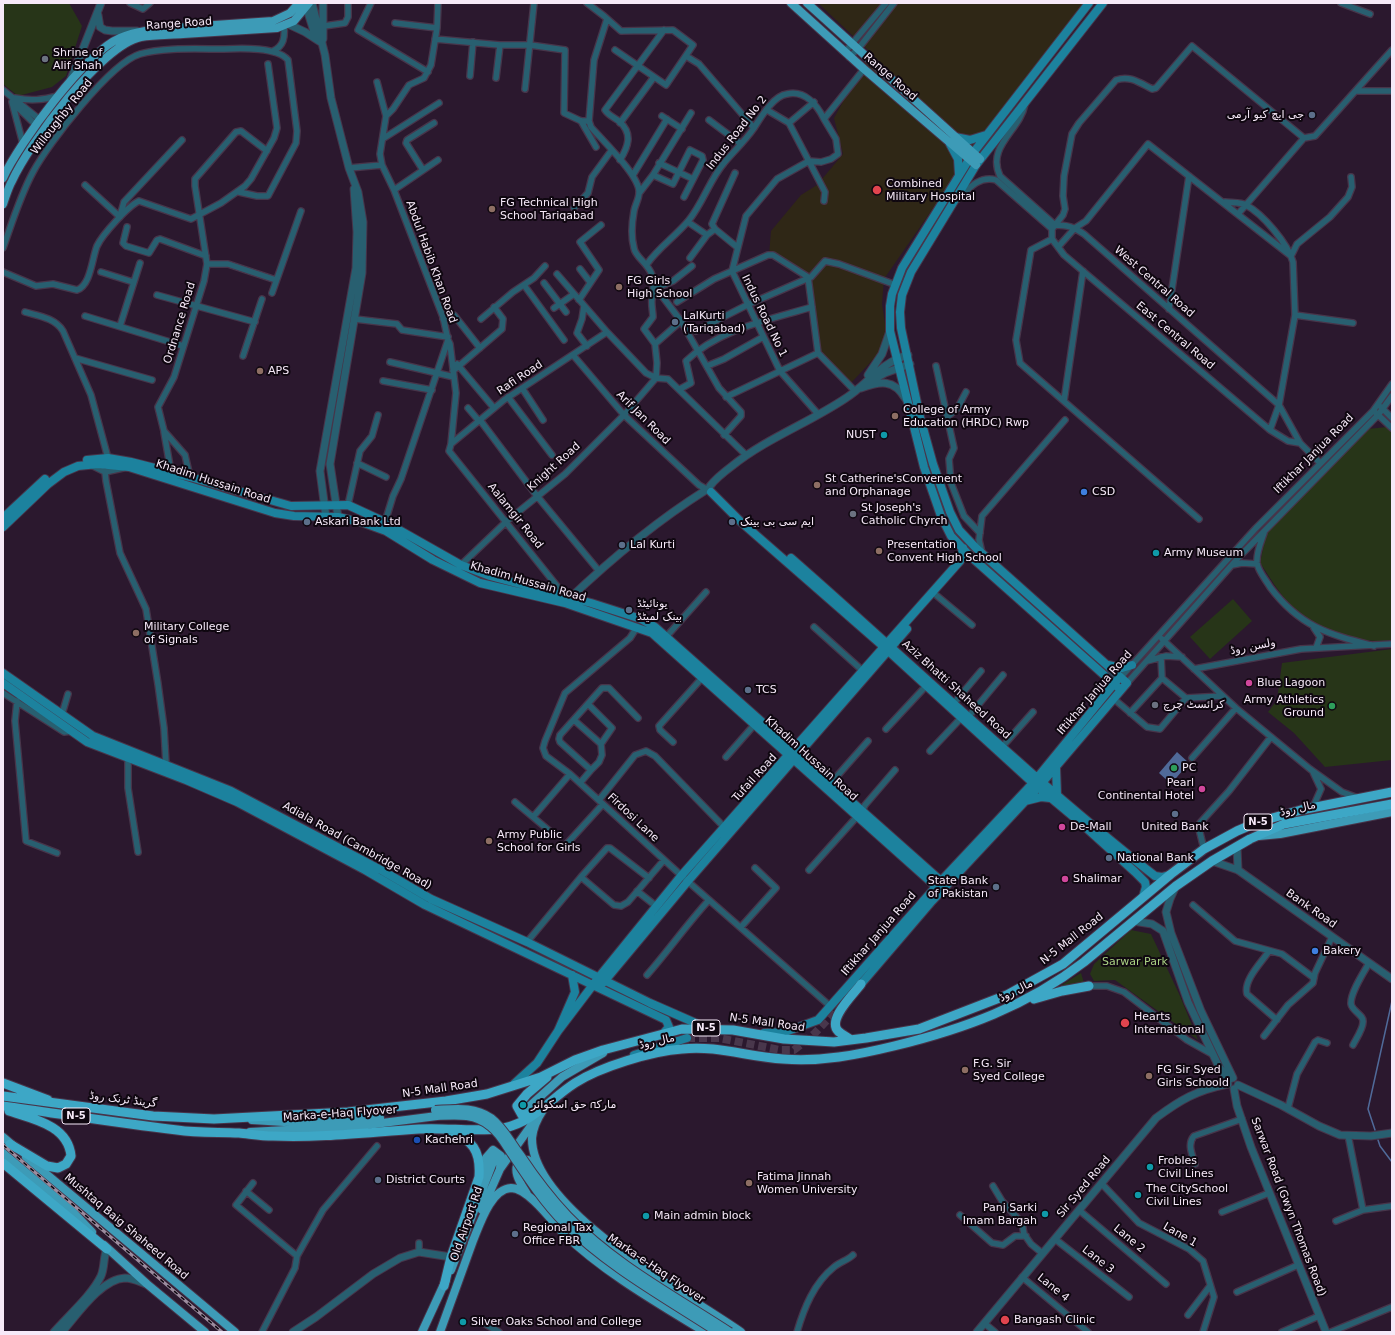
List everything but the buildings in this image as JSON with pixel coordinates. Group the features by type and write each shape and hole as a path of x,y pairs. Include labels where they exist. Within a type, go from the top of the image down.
{"highway":[{"name":"مال روڈ","path":"1143,896 1204,848 1258,822 1313,807 1392,792"},
{"name":"مال روڈ","path":"543,1110 571,1085 588,1075 605,1068 682,1048 720,1050 781,1059 817,1060 849,1056 954,1031 1018,1004 1067,976 1176,886 1212,861 1256,836 1284,824 1392,804"},
{"name":"N-5 Mall Road","path":"241,1118 348,1112 466,1098 509,1088 554,1072 576,1060 615,1047 682,1029 707,1028 733,1030 784,1039 834,1042 919,1029 971,1010 1024,987 1063,964 1143,896"},
{"path":"851,1040 838,1031 835,1024 837,1016 862,984"},
{"path":"1018,1004 1062,991 1089,986"},
{"path":"971,1010 948,1023 948,1025 955,1026 974,1023"},
{"path":"919,1029 942,1024 944,1026 938,1032 922,1039"},
{"path":"543,1110 525,1116 520,1113 517,1106 527,1094 554,1072"},
{"path":"3,1083 58,1104"},
{"name":"گرینڈ ٹرنک روڈ","path":"3,1096 153,1116 214,1120 241,1118"},
{"name":"گرینڈ ٹرنک روڈ","path":"3,1106 178,1131 303,1137 441,1128 484,1130 512,1126 543,1110"},
{"path":"3,1109 53,1127 66,1141 71,1156 66,1164 53,1168 10,1144"},
{"path":"441,1128 462,1136 470,1141 478,1158 479,1177 451,1256 444,1286"},
{"path":"3,1163 107,1249"}],"main road":[{"name":"Range Road","path":"791,3 948,142 971,156"},
{"path":"806,3 956,137 971,156 978,162"},
{"path":"1089,3 971,156 902,268 890,306 890,331 898,358 924,467 941,516 951,536 1121,690"},
{"path":"1104,3 978,162 910,274 902,295 900,312 920,418 933,464 950,512 959,530 982,554 1127,682"},
{"path":"286,25 294,21 306,4"},
{"path":"3,178 38,121 85,66 112,42 119,38 145,30 273,21 306,4"},
{"name":"Range Road","path":"3,204 11,181 22,163 76,89 105,57 140,37 277,28 286,25"},
{"path":"956,137 970,140 987,134"},
{"path":"948,142 958,159 959,175"},
{"name":"Khadim Hussain Road","path":"3,518 59,468 77,461 108,458 171,472 292,506 348,505 385,522 462,565 490,576 641,619 655,627 939,886"},
{"name":"Khadim Hussain Road","path":"3,527 58,476 71,469 89,465 108,464 129,467 275,513 294,516 338,517 364,523 386,531 433,560 480,582 567,599 652,633 755,724 831,783 860,813"},
{"name":"Aziz Bhatti Shaheed Road","path":"708,489 731,510 741,522 954,703 965,717 1037,783 1155,876 1162,877 1169,875"},
{"path":"967,552 969,542"},
{"path":"967,552 982,554"},
{"name":"Tufail Road","path":"558,1031 595,987 656,906 685,878 794,755 888,647 967,552"},
{"name":"Tufail Road","path":"602,978 725,828 794,755 863,671 888,647 936,595 967,552"},
{"name":"Aziz Bhatti Shaheed Road","path":"888,647 926,686 1002,747 1037,783"},
{"path":"1108,665 1122,668 1132,665"},
{"path":"1101,672 1105,683 1102,699"},
{"name":"Adiala Road (Cambridge Road)","path":"3,673 93,736 231,791 383,871 431,899 527,942 707,1028"},
{"name":"Iftikhar Janjua Road","path":"862,984 939,886 1025,801 1037,783 1102,699 1121,677"},
{"name":"Iftikhar Janjua Road","path":"757,1034 785,1032 818,1020 939,886 1037,783 1056,767 1127,682"},
{"name":"Adiala Road (Cambridge Road)","path":"3,683 87,742 128,757 237,802 365,870 425,905 666,1020 669,1028 662,1035"},
{"path":"1025,801 1041,797 1054,797 1056,767"},
{"name":"Aziz Bhatti Shaheed Road","path":"1054,797 1145,882 1146,890 1143,896"},
{"path":"1256,836 1280,834 1392,812"},
{"path":"509,1088 537,1063 558,1031 575,992 572,975"},
{"path":"605,1068 633,1055 687,1038"},
{"path":"523,1112 562,1077 615,1047"},
{"name":"Marka-e-Haq Flyover","path":"241,1118 284,1122 321,1122 382,1118 469,1109 490,1118 509,1136 528,1166 557,1205 591,1238 625,1264 730,1332"},
{"path":"543,1110 536,1121 532,1138 536,1154 546,1178"},
{"name":"Old Airport Rd","path":"440,1332 485,1202 500,1169 543,1110"},
{"name":"Marka-e-Haq Flyover","path":"238,1133 275,1129 358,1126 436,1113 463,1114 482,1120 491,1126 504,1142 542,1197 564,1223 579,1237 626,1273 717,1332"},
{"name":"Mushtaq Baig Shaheed Road","path":"3,1137 235,1332"},
{"path":"479,1177 486,1158 494,1150 501,1156 500,1169"},
{"path":"3,1153 72,1212 107,1249 205,1332"},
{"path":"422,1332 444,1286 495,1157"},
{"path":"702,1331 628,1283 586,1253 557,1226 528,1195 518,1177 516,1169 520,1160 528,1160 546,1178 570,1208 592,1230 660,1279 740,1332"},
{"path":"472,1242 486,1208 499,1194 512,1188 520,1190 528,1195"},
{"path":"434,1332 452,1301"}],"street":[{"path":"70,84 101,3"},
{"path":"130,3 143,9 150,3"},
{"path":"322,44 324,26 323,3"},
{"path":"324,26 345,23 348,17 348,3"},
{"path":"371,3 358,30 428,72"},
{"path":"386,116 393,109 411,84 419,82 428,72 437,28 438,3"},
{"path":"525,89 534,3"},
{"path":"587,3 621,31 673,30 693,45 666,85 615,50"},
{"path":"855,46 886,3"},
{"path":"847,54 894,3"},
{"path":"1341,3 1370,14"},
{"path":"306,4 316,38"},
{"path":"306,4 322,44 332,98 360,206 363,244 362,273 330,464 338,517"},
{"path":"98,13 98,22 100,27 105,30 145,30"},
{"path":"607,19 594,60 589,121 591,127 633,175 640,192"},
{"path":"396,23 437,28"},
{"path":"273,51 283,42 286,25 316,38 322,44"},
{"path":"620,160 629,144 625,128 605,110 664,30"},
{"path":"435,39 500,45 530,45 566,51 564,113 581,121 589,121"},
{"path":"470,76 473,42"},
{"path":"496,78 500,45"},
{"path":"1199,519 1020,363 1016,340 1031,250 1052,239 1053,227 1063,215 1065,209 1063,196 1065,169 1069,140 1079,123 1116,80 1123,77 1130,78 1152,89 1156,88 1192,46 1304,138"},
{"name":"Willoughby Road","path":"3,248 33,171 67,124 111,72 139,54 182,50 234,48 273,51"},
{"path":"1238,214 1304,138 1315,136 1392,50"},
{"path":"239,192 257,196 268,196 294,150 296,143 297,131 290,65 285,56 273,51"},
{"path":"686,56 699,64 754,128"},
{"path":"3,272 36,286 53,284 74,290 80,289 86,282 99,242 120,217 130,207 139,201 191,219 239,192 251,179 274,138 277,128 268,64"},
{"path":"789,123 814,102 824,119 864,69"},
{"path":"620,123 654,77"},
{"path":"377,82 386,116"},
{"path":"3,90 38,121 47,127"},
{"path":"1356,91 1392,91"},
{"name":"Indus Road No 2","path":"647,264 654,254 688,222 724,163 742,144 777,99 788,93 806,97 814,102"},
{"path":"12,99 29,101 43,100 59,96"},
{"path":"12,99 23,144"},
{"path":"1025,102 1022,115 999,147 996,161 997,169 1000,176 1053,227"},
{"path":"384,138 439,103"},
{"path":"767,110 789,123 825,192 824,201"},
{"path":"691,114 659,163 653,175 640,192 634,211 632,229 634,249 636,254 647,264 652,274 655,288 681,321 708,366 719,388 742,414 724,435"},
{"name":"Abdul Habib Khan Road","path":"385,522 432,390 448,339 443,319 394,190 382,165 380,154 384,138 386,116"},
{"path":"662,116 682,129"},
{"path":"633,175 667,119"},
{"name":"Indus Road No 1","path":"818,414 780,371 756,324 732,271 746,216 777,179 809,161 821,162 831,159 838,154 836,140 824,119"},
{"path":"709,120 742,144"},
{"path":"581,121 596,147"},
{"path":"423,170 406,143 407,140 434,123"},
{"name":"Ordnance Road","path":"171,472 158,407 174,377 197,305 206,264 199,215 196,179 234,134 241,131 267,151"},
{"path":"120,217 124,202 182,140"},
{"path":"1058,247 1075,228 1086,220 1148,144 1291,256"},
{"path":"653,175 673,184 689,152 692,150 704,157 684,197"},
{"path":"574,208 588,193 592,177 611,151"},
{"path":"394,190 438,160"},
{"path":"659,163 693,179"},
{"path":"349,168 382,165"},
{"path":"735,173 712,224 715,229 737,248"},
{"path":"1169,309 1189,176"},
{"path":"910,274 915,270 958,199 978,181 988,178 996,180 1053,227 1065,225 1075,228"},
{"path":"1270,430 1279,405 1295,315 1291,256 1297,244 1330,217 1348,197 1352,187 1351,178"},
{"path":"326,517 320,474 356,268 357,232 354,206 354,183"},
{"path":"85,185 120,217"},
{"path":"1223,202 1246,205 1271,227 1291,256"},
{"path":"272,293 301,211"},
{"path":"688,222 707,235"},
{"path":"579,300 599,270 580,242 601,225"},
{"path":"127,227 123,243 126,246 149,253 157,240 160,239 206,256"},
{"name":"West Central Road","path":"1075,228 1219,352"},
{"name":"West Central Road","path":"1075,228 1279,405 1300,443"},
{"path":"690,258 707,235 715,229"},
{"name":"East Central Road","path":"1052,239 1064,255 1083,272 1270,430 1288,441 1300,443"},
{"path":"677,302 714,279 768,255 773,255 808,277"},
{"path":"696,331 747,304 811,277 825,261 839,264 896,285"},
{"path":"120,326 140,263"},
{"path":"206,264 228,264 276,280"},
{"path":"481,319 494,307 542,272 545,266"},
{"path":"655,288 673,281 692,266"},
{"path":"580,269 590,282"},
{"path":"101,272 133,282"},
{"path":"1064,402 1083,272"},
{"path":"557,274 607,332 646,373 656,378 668,379 680,389 724,435 746,455"},
{"path":"808,277 818,353 856,390"},
{"path":"544,283 566,312"},
{"path":"524,285 564,340"},
{"path":"655,288 652,299 654,317 644,330 655,344 657,363 656,378"},
{"path":"554,308 574,294"},
{"path":"157,295 255,322"},
{"path":"243,356 262,299"},
{"path":"584,306 582,319 577,333 587,346"},
{"path":"454,374 459,366 502,330 503,319 494,307"},
{"path":"680,389 691,383 686,361 698,350 734,331 812,307"},
{"path":"25,312 58,324 64,331 91,395 108,458"},
{"path":"443,319 454,315 480,348"},
{"path":"1295,315 1353,323"},
{"path":"85,316 183,346"},
{"path":"355,319 397,324 402,330 448,339 452,357 456,393 450,446"},
{"path":"655,344 681,321"},
{"path":"856,390 878,361 890,331"},
{"name":"Rafi Road","path":"450,446 494,408 607,332"},
{"path":"708,366 763,338"},
{"path":"726,397 818,353"},
{"name":"Arif Jan Road","path":"573,355 624,415 699,485 708,489"},
{"path":"567,599 676,508 708,489 715,479 746,455 846,398 879,369 898,358 908,355"},
{"path":"452,357 494,408"},
{"path":"76,358 152,380"},
{"path":"390,362 437,373 454,374"},
{"path":"856,390 885,373 910,364"},
{"path":"936,366 954,448 949,459 952,483 964,516 980,533"},
{"name":"Knight Road","path":"462,565 507,521 565,474 624,415 656,378"},
{"path":"383,381 432,390"},
{"path":"856,390 875,383 887,383 900,390 908,402"},
{"name":"Iftikhar Janjua Road","path":"1127,682 1145,662 1161,638 1269,515 1373,411 1392,384"},
{"path":"522,388 543,420"},
{"path":"947,417 957,409 966,392"},
{"name":"Iftikhar Janjua Road","path":"1121,677 1161,638 1378,415 1392,396"},
{"path":"508,398 552,455"},
{"path":"1378,404 1392,418"},
{"path":"468,408 479,420 537,496 599,571"},
{"path":"1373,411 1392,428"},
{"path":"348,505 361,448 370,440 374,433 378,416"},
{"path":"982,554 979,540 982,516 1065,420"},
{"name":"Ordnance Road","path":"164,431 185,455 190,477"},
{"path":"1300,443 1320,463"},
{"name":"Aalamgir Road","path":"450,446 449,451 507,521 567,599"},
{"path":"357,463 386,477"},
{"path":"89,465 105,472 129,467"},
{"path":"105,472 112,521 120,553 146,609 164,728 166,764"},
{"path":"320,474 331,475"},
{"path":"1269,515 1260,543 1257,564 1263,577 1277,596 1292,611 1314,627 1342,638 1374,646"},
{"path":"1232,565 1242,563 1257,564"},
{"path":"666,637 706,592"},
{"path":"936,595 972,625"},
{"name":"Firdosi Lane","path":"637,627 630,638 564,693 543,748 546,756 570,774 664,860 830,1006"},
{"path":"814,627 863,671"},
{"path":"1314,627 1320,637 1320,643 1316,648"},
{"path":"1161,638 1236,708 1342,792 1358,798"},
{"name":"ولسن روڈ","path":"1194,669 1301,649 1392,644"},
{"path":"1145,662 1161,657 1182,657"},
{"path":"1130,713 1162,678 1161,657"},
{"path":"954,703 981,671"},
{"path":"930,751 965,717 1003,675"},
{"path":"673,742 660,730 658,726 702,678"},
{"path":"1162,678 1186,698 1223,696"},
{"path":"886,729 926,686"},
{"path":"592,770 560,742 559,739 602,688 608,688 638,718"},
{"path":"3,692 64,732 72,731"},
{"path":"62,714 68,694"},
{"path":"1114,699 1147,727 1160,729 1186,698"},
{"path":"17,701 15,721 26,842 57,853"},
{"path":"580,783 599,762 602,754 601,744 612,728 588,704"},
{"path":"1192,758 1236,708"},
{"path":"1002,747 1033,712"},
{"path":"574,720 601,744"},
{"path":"726,756 755,724"},
{"path":"1204,848 1199,829 1200,823 1229,791 1271,736"},
{"path":"831,783 868,741"},
{"path":"562,849 601,802 635,755 646,751 655,756 725,828"},
{"path":"128,757 128,788 138,852"},
{"path":"809,870 860,813 895,770"},
{"path":"1313,770 1321,789 1313,807"},
{"path":"534,817 570,774"},
{"path":"516,802 552,833"},
{"path":"1236,847 1238,870"},
{"path":"527,942 607,848 610,848 649,878"},
{"path":"581,877 614,905 621,906 628,902 664,860"},
{"name":"Bank Road","path":"1212,861 1238,870 1392,979"},
{"path":"741,927 776,888 755,868"},
{"name":"Sarwar Road (Gwyn Thomas Road)","path":"1176,886 1166,912 1171,932 1201,1011 1232,1083 1242,1119 1269,1193 1326,1332"},
{"path":"637,891 656,906"},
{"path":"647,976 673,945 682,929 709,900"},
{"path":"1193,905 1235,941 1269,951 1290,960 1314,978"},
{"name":"Sarwar Road (Gwyn Thomas Road)","path":"1133,921 1152,924 1163,931 1188,1002 1219,1067 1232,1083"},
{"path":"1264,1036 1298,996 1310,987 1332,937"},
{"path":"1269,951 1247,983 1246,991 1247,994 1277,1020"},
{"path":"1353,1045 1363,1022 1362,1018 1355,1012 1351,1004 1360,979 1369,963"},
{"path":"1089,986 1107,986 1124,992 1187,1040 1212,1054"},
{"path":"1288,1108 1297,1074 1315,1042 1318,1040 1327,1043"},
{"path":"1232,1083 1288,1108 1329,1131 1348,1135 1371,1136 1392,1133"},
{"name":"Sir Syed Road","path":"977,1332 1156,1118 1182,1099 1205,1089 1232,1083"},
{"path":"1195,1164 1190,1146 1190,1140 1194,1136 1242,1119"},
{"path":"1348,1135 1363,1210"},
{"path":"262,1332 295,1268 297,1256 323,1210 377,1146"},
{"path":"253,1183 237,1201 236,1205 238,1209 297,1256"},
{"name":"Lane 1","path":"1102,1184 1139,1223 1189,1249 1203,1261 1214,1297 1203,1332"},
{"path":"993,1186 1002,1201 1022,1223 1026,1236 1042,1253"},
{"path":"246,1191 269,1210"},
{"path":"1222,1212 1269,1193"},
{"path":"1336,1221 1363,1210 1392,1206"},
{"name":"Lane 2","path":"1079,1210 1166,1284"},
{"path":"960,1215 992,1244 1004,1244 1015,1236 1026,1236"},
{"name":"Lane 3","path":"1055,1239 1129,1297"},
{"path":"419,1243 419,1252"},
{"path":"54,1332 96,1285 101,1275 104,1255 107,1249"},
{"path":"293,1332 316,1317 373,1274 400,1258 419,1252 451,1256"},
{"path":"797,1332 804,1310 815,1289 833,1268 853,1255"},
{"path":"1237,1292 1298,1265"},
{"name":"Lane 4","path":"1022,1277 1088,1332"},
{"path":"62,1332 106,1284 124,1278 147,1284"},
{"path":"1188,1315 1210,1286"},
{"path":"1331,1332 1392,1307"},
{"path":"1282,1332 1319,1316"},
{"path":"480,1321 499,1332"},
{"path":"984,1323 995,1332"}],"shaded area":[{"name":"Combined Military Hospital","path":"818,3 1089,3 1004,106 884,279 882,304 886,330 883,349 850,384 822,358 803,275 787,268 769,255 771,231 801,195 817,185 843,154 834,118 870,52"}],"green space":[{"path":"3,3 69,3 82,26 66,76 52,87 18,96 3,84"},
{"path":"1387,427 1392,433 1392,640 1379,641 1352,638 1338,634 1313,622 1301,614 1282,596 1260,563 1266,534 1368,429"},
{"path":"1233,599 1252,621 1210,659 1190,637"},
{"name":"Army Athletics Ground","path":"1392,649 1392,760 1325,767 1294,733 1268,712 1277,700 1282,663"},
{"name":"Sarwar Park","path":"1131,930 1151,934 1180,996 1198,1040 1115,980 1094,981 1090,974 1094,964"},
{"path":"1081,973 1084,983 1060,986"}],"water":[{"name":"PC","path":"1177,752 1189,763 1171,784 1159,773"}],"waterway":[{"path":"1375,1130 1368,1109 1392,1001"},
{"path":"1378,1140 1380,1146 1392,1162"}],"tunnel":[{"path":"687,1038 719,1038 780,1050 794,1050 815,1033 840,1006"}],"railway":[{"path":"3,1145 222,1332"}],"place":[{"name":"Shrine of Alif Shah","path":"45,59"},
{"name":"جی ایچ کیو آرمی","path":"1312,115"},
{"name":"Combined Military Hospital","path":"877,190"},
{"name":"FG Technical High School Tariqabad","path":"492,209"},
{"name":"FG Girls High School","path":"619,287"},
{"name":"LalKurti (Tariqabad)","path":"675,322"},
{"name":"APS","path":"260,371"},
{"name":"College of Army Education (HRDC) Rwp","path":"895,416"},
{"name":"NUST","path":"884,435"},
{"name":"St Catherine'sConvenent and Orphanage","path":"817,485"},
{"name":"CSD","path":"1084,492"},
{"name":"St Joseph's Catholic Chyrch","path":"853,514"},
{"name":"Askari Bank Ltd","path":"307,522"},
{"name":"ایم سی بی بینک","path":"732,522"},
{"name":"Lal Kurti","path":"622,545"},
{"name":"Presentation Convent High School","path":"879,551"},
{"name":"Army Museum","path":"1156,553"},
{"name":"یونائیٹڈ بینک لمیٹڈ","path":"629,610"},
{"name":"Military College of Signals","path":"136,633"},
{"name":"Blue Lagoon","path":"1249,683"},
{"name":"TCS","path":"748,690"},
{"name":"کرائسٹ چرچ","path":"1155,705"},
{"name":"Army Athletics Ground","path":"1332,706"},
{"name":"PC","path":"1174,768"},
{"name":"Pearl Continental Hotel","path":"1202,789"},
{"name":"United Bank","path":"1175,814"},
{"name":"De-Mall","path":"1062,827"},
{"name":"Army Public School for Girls","path":"489,841"},
{"name":"National Bank","path":"1109,858"},
{"name":"Shalimar","path":"1065,879"},
{"name":"State Bank of Pakistan","path":"996,887"},
{"name":"Bakery","path":"1315,951"},
{"name":"Hearts International","path":"1125,1023"},
{"name":"F.G. Sir Syed College","path":"965,1070"},
{"name":"FG Sir Syed Girls Schoold","path":"1149,1076"},
{"name":"مارکہ حق اسکوائر","path":"523,1105"},
{"name":"Kachehri","path":"417,1140"},
{"name":"Frobles Civil Lines","path":"1150,1167"},
{"name":"District Courts","path":"378,1180"},
{"name":"Fatima Jinnah Women University","path":"749,1183"},
{"name":"The CitySchool Civil Lines","path":"1138,1195"},
{"name":"Panj Sarki Imam Bargah","path":"1045,1214"},
{"name":"Main admin block","path":"646,1216"},
{"name":"Regional Tax Office FBR","path":"515,1234"},
{"name":"Bangash Clinic","path":"1005,1320"},
{"name":"Silver Oaks School and College","path":"463,1322"}]}
